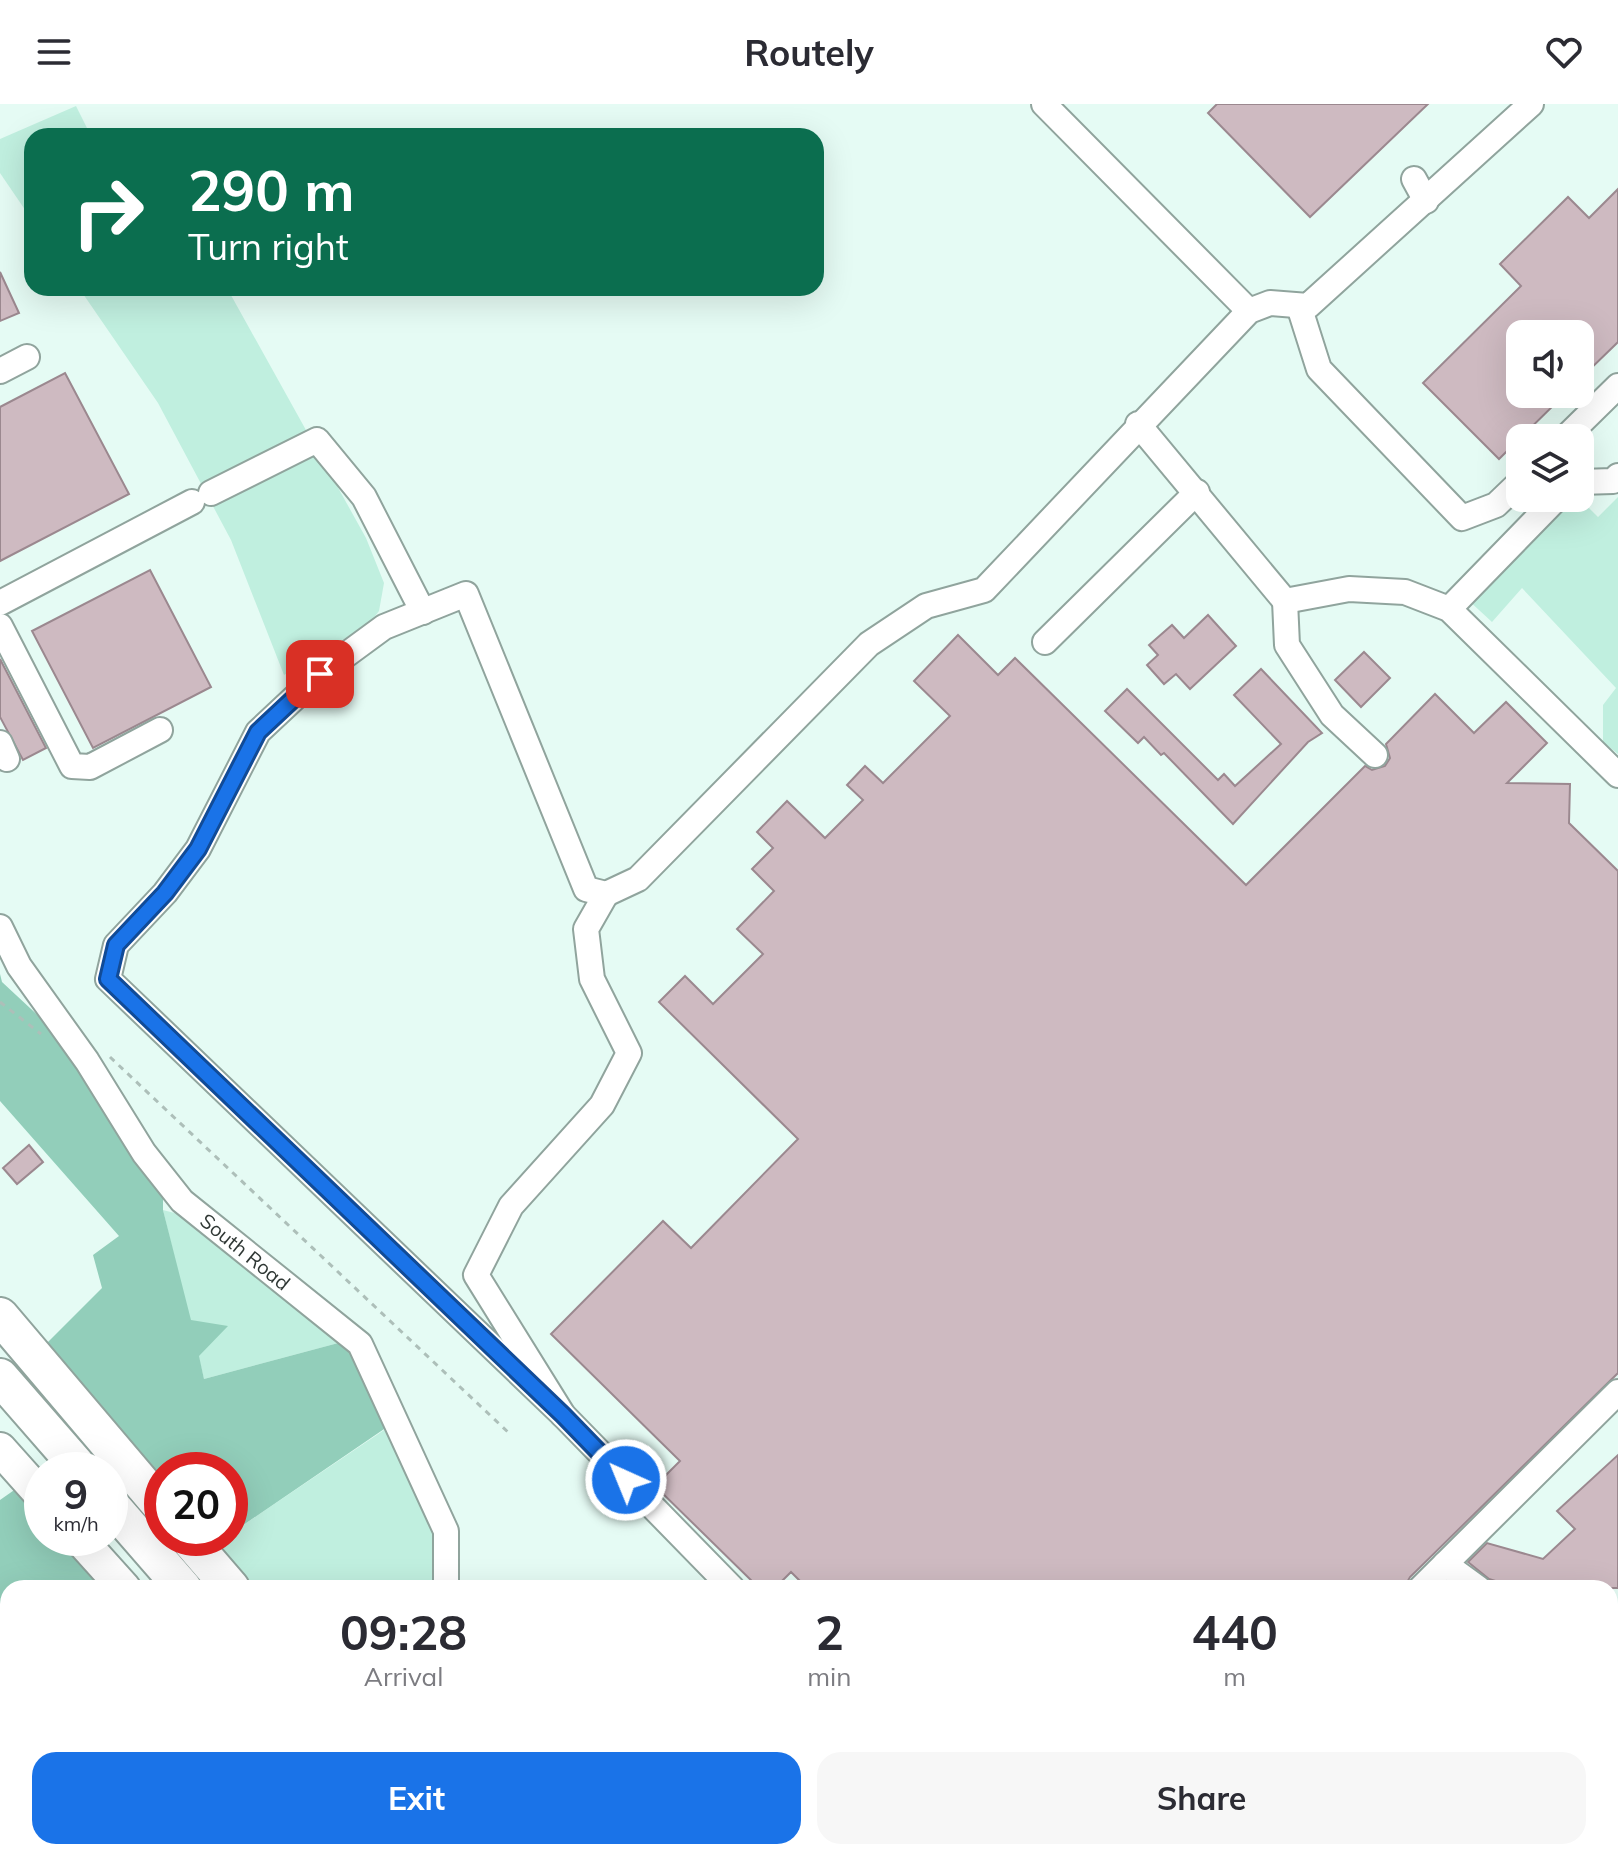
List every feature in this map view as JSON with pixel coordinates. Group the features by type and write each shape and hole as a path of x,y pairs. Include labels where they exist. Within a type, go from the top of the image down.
{"highway":[{"path":"0,1316 144,1486"},
{"path":"0,1377 65,1452"},
{"path":"128,1525 176,1580"},
{"path":"203,1556 224,1580"}],"main road":[{"path":"0,1449 24,1476"},
{"path":"95,1556 117,1580"}],"street":[{"path":"1044,104 1249,311"},
{"path":"563,1415 476,1275 511,1206 602,1105 629,1053 592,979 586,929 606,894 638,879 869,644 926,606 984,590 1138,424 1249,311 1270,303 1308,306 1531,104"},
{"path":"1414,179 1426,201"},
{"path":"1299,306 1319,369 1462,518 1496,505 1506,495"},
{"path":"0,371 27,357"},
{"path":"1579,424 1618,386"},
{"path":"1138,424 1285,601 1287,645 1332,715 1375,755"},
{"path":"0,603 317,440 364,497 423,612"},
{"path":"1594,482 1613,481 1618,476"},
{"path":"1045,642 1197,492"},
{"path":"1449,609 1543,512"},
{"path":"1285,601 1349,589 1405,592 1449,609 1618,775"},
{"path":"606,894 586,889 466,594 371,636 320,674 258,732 198,849 165,893 116,945 108,979 563,1415 724,1580"},
{"path":"0,626 6,651 72,766 90,767 160,730"},
{"name":"South Road","path":"0,927 19,966 87,1061 144,1153 182,1201 360,1344 446,1531 446,1580"},
{"path":"1429,1580 1618,1393"},
{"path":"1445,1564 1467,1580"}],"path":[{"path":"0,1002 44,1037"},
{"path":"87,1061 111,1057 510,1434"}],"green space":[{"path":"76,106 87,128 25,128"},
{"path":"24,129 24,208 0,173 0,139"},
{"path":"84,296 231,296 366,538 384,583 379,611 369,624 284,675 231,540 158,403"},
{"path":"1618,497 1618,754 1603,742 1603,705 1616,688 1522,588 1492,622 1467,599 1558,512 1593,512 1598,517"},
{"path":"0,974 2,982 87,1061 163,1192 163,1210 191,1320 228,1326 199,1356 204,1379 342,1342 365,1365 390,1425 248,1522 248,1452 144,1452 144,1458 45,1345 102,1288 93,1255 119,1236 0,1101"},
{"path":"163,1210 182,1215 342,1342 204,1379"},
{"path":"390,1426 446,1531 446,1580 249,1580 228,1556 248,1556 248,1522"},
{"path":"20,1486 24,1491 24,1556 82,1556 104,1580 0,1580 0,1500"}],"building":[{"path":"1217,104 1428,104 1310,217 1208,113"},
{"path":"1618,189 1618,342 1594,365 1594,320 1506,320 1506,408 1551,408 1535,424 1506,424 1506,452 1499,459 1423,383 1521,286 1500,264 1568,197 1589,218"},
{"path":"0,272 19,313 0,321"},
{"path":"65,373 129,494 0,561 0,407"},
{"path":"150,570 211,687 93,748 32,631"},
{"path":"1208,615 1236,646 1190,689 1176,674 1164,684 1147,665 1158,655 1149,645 1172,625 1184,638"},
{"path":"958,635 998,675 1015,658 1246,885 1365,766 1372,770 1385,766 1390,758 1386,744 1435,694 1474,733 1506,702 1547,743 1507,783 1570,784 1569,823 1618,871 1618,1373 1408,1580 799,1580 791,1572 783,1580 751,1580 655,1486 680,1461 551,1334 663,1221 691,1248 798,1139 659,1002 685,976 713,1004 763,954 737,929 774,891 752,869 773,848 757,832 787,801 825,838 863,800 847,785 865,766 883,783 950,716 914,681"},
{"path":"1364,652 1390,678 1361,707 1335,680"},
{"path":"0,659 46,748 23,760 0,717"},
{"path":"1261,669 1322,733 1308,742 1233,824 1164,753 1161,755 1144,737 1138,743 1105,711 1127,689 1218,780 1224,774 1235,786 1281,744 1234,695"},
{"path":"29,1145 43,1162 17,1184 3,1168"},
{"path":"1618,1455 1618,1580 1492,1580 1468,1562 1487,1543 1543,1559 1575,1529 1557,1511"}],"route":[{"path":"320,674 258,732 198,849 165,893 116,945 108,979 563,1415 626,1480"}]}
